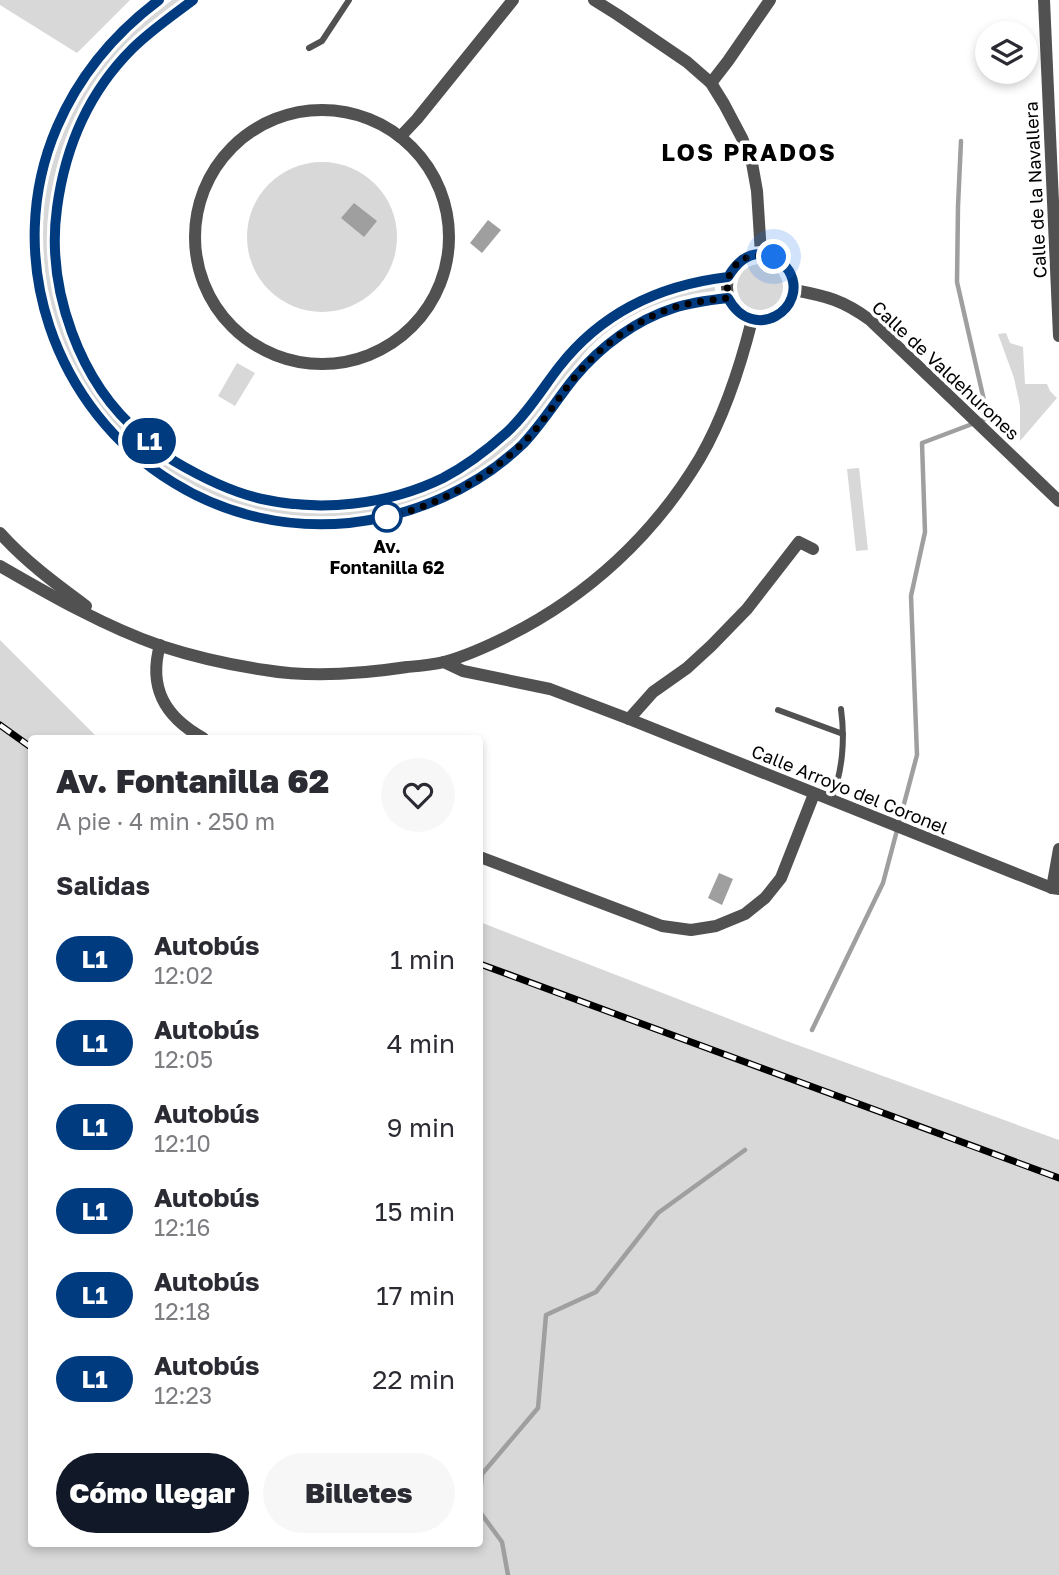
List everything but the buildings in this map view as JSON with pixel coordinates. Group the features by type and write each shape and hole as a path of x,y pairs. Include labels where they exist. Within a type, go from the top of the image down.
{"street":[{"path":"159,0 108,46 90,69 57,128 38,193 36,260 41,300 53,340 71,377 93,412 120,442 155,471 193,495 235,512 279,522 308,524 348,523 414,510 452,494 489,471 522,444 551,412 576,376 620,335 646,319 674,308 728,298"},
{"path":"193,0 132,49 101,86 86,111 70,146 60,182 55,220 55,259 60,296 71,333 88,368 109,400 134,428 172,460 215,483 261,499 310,505 345,505 409,492 444,477 467,463 509,430 578,345 621,311 672,288 728,277"},
{"path":"400,137 513,0"},
{"path":"594,0 687,62 711,83 742,138 752,163 757,191 761,254"},
{"path":"711,83 770,0"},
{"name":"Calle de la Navallera","path":"1044,0 1059,336"},
{"path":"325,110 351,113 383,125 400,137 433,173 446,205 449,223 450,240 444,274 438,291 425,312 409,330 389,345 367,356 344,362 297,362 274,355 234,330 207,292 198,269 195,246 198,207 204,188 221,160 250,132 282,116 299,112 325,110"},
{"path":"761,254 774,257 785,265 792,277 793,290 789,303 780,314 766,320 752,320 733,308 726,287 728,277 735,265 747,256 761,254"},
{"name":"Calle de Valdehurones","path":"793,290 838,300 870,320 1059,501"},
{"path":"0,566 54,597 112,625 160,645 201,657 266,671 320,674 374,672 444,662 489,645 532,624 572,598 610,568 644,535 674,498 719,421 734,383 752,320"},
{"path":"0,533 48,578 112,625"},
{"path":"629,719 653,692 687,668 747,609 799,542 813,549"},
{"path":"160,645 155,668 161,697 168,711 198,735"},
{"name":"Calle Arroyo del Coronel","path":"444,662 463,671 550,689 1055,889"},
{"path":"483,858 662,926 691,930 716,926 746,914 765,898 781,878 814,794"},
{"path":"1055,889 1059,849"}],"lane":[{"path":"309,48 322,41 349,0"},
{"path":"834,802 842,751 841,709"},
{"path":"778,710 843,734"}],"shaded area":[{"path":"0,0 130,0 77,53 0,5"},
{"path":"172,0 181,0 123,50 78,113 57,169 49,228 54,293 73,352 104,403 145,446 195,479 251,501 312,510 377,506 423,493 466,472 504,443 537,410 582,347 614,322 649,302 674,292 715,284 715,291 661,303 626,319 610,330 583,355 542,413 512,444 467,477 422,499 374,512 324,517 274,513 226,501 181,479 140,449 115,424 76,370 52,310 43,244 44,208 52,165 79,101 103,63 117,47 136,28"},
{"path":"322,162 351,168 375,184 391,208 397,237 391,266 375,290 351,306 322,312 293,306 269,290 253,266 247,237 253,208 269,184 293,168"},
{"path":"354,203 377,221 364,237 341,218"},
{"path":"488,220 501,230 482,253 470,243"},
{"path":"760,264 776,271 783,287 776,303 760,310 744,303 737,287 744,271"},
{"path":"1006,333 1010,343 1023,347 1025,384 1047,384 1057,398 1020,441 1020,406 1014,378 998,334"},
{"path":"237,363 255,373 235,406 218,396"},
{"path":"859,468 868,550 856,551 847,469"},
{"path":"0,640 95,735 28,735 28,1547 483,1547 483,923 781,1039 1059,1140 1059,1575 0,1575"},
{"path":"719,873 733,879 722,905 708,898"}],"waterway":[{"path":"812,1030 883,883 917,755 911,596 925,532 922,443 988,418 957,282 961,141"},
{"path":"483,1473 538,1408 546,1315 596,1292 658,1213 745,1150"},
{"path":"483,1516 502,1542 508,1575"}],"railway":[{"path":"0,725 28,745"},
{"path":"483,965 1059,1178"}],"bus line":[{"name":"L1","path":"159,0 108,46 90,69 57,128 38,193 36,260 41,300 53,340 71,377 93,412 120,442 155,471 193,495 235,512 279,522 308,524 348,523 414,510 452,494 489,471 522,444 551,412 576,376 620,335 646,319 674,308 728,298 733,308 742,315 752,320 766,320 780,314 789,303 793,290 792,277 785,265 774,257 761,254 747,256 735,265 728,277 699,281 646,298 621,311 578,345 509,430 478,456 444,477 409,492 345,505 310,505 261,499 215,483 172,460 134,428 109,400 88,368 71,333 60,296 55,259 55,220 60,182 70,146 86,111 101,86 132,49 193,0"}],"place":[{"name":"Av. Fontanilla 62","path":"387,517"}],"district":[{"name":"LOS PRADOS","path":"749,151"}],"route":[{"path":"387,517 414,510 452,494 489,471 522,444 551,412 576,376 620,335 646,319 674,308 728,298 728,277 735,265 747,256 761,254 774,257"}]}
